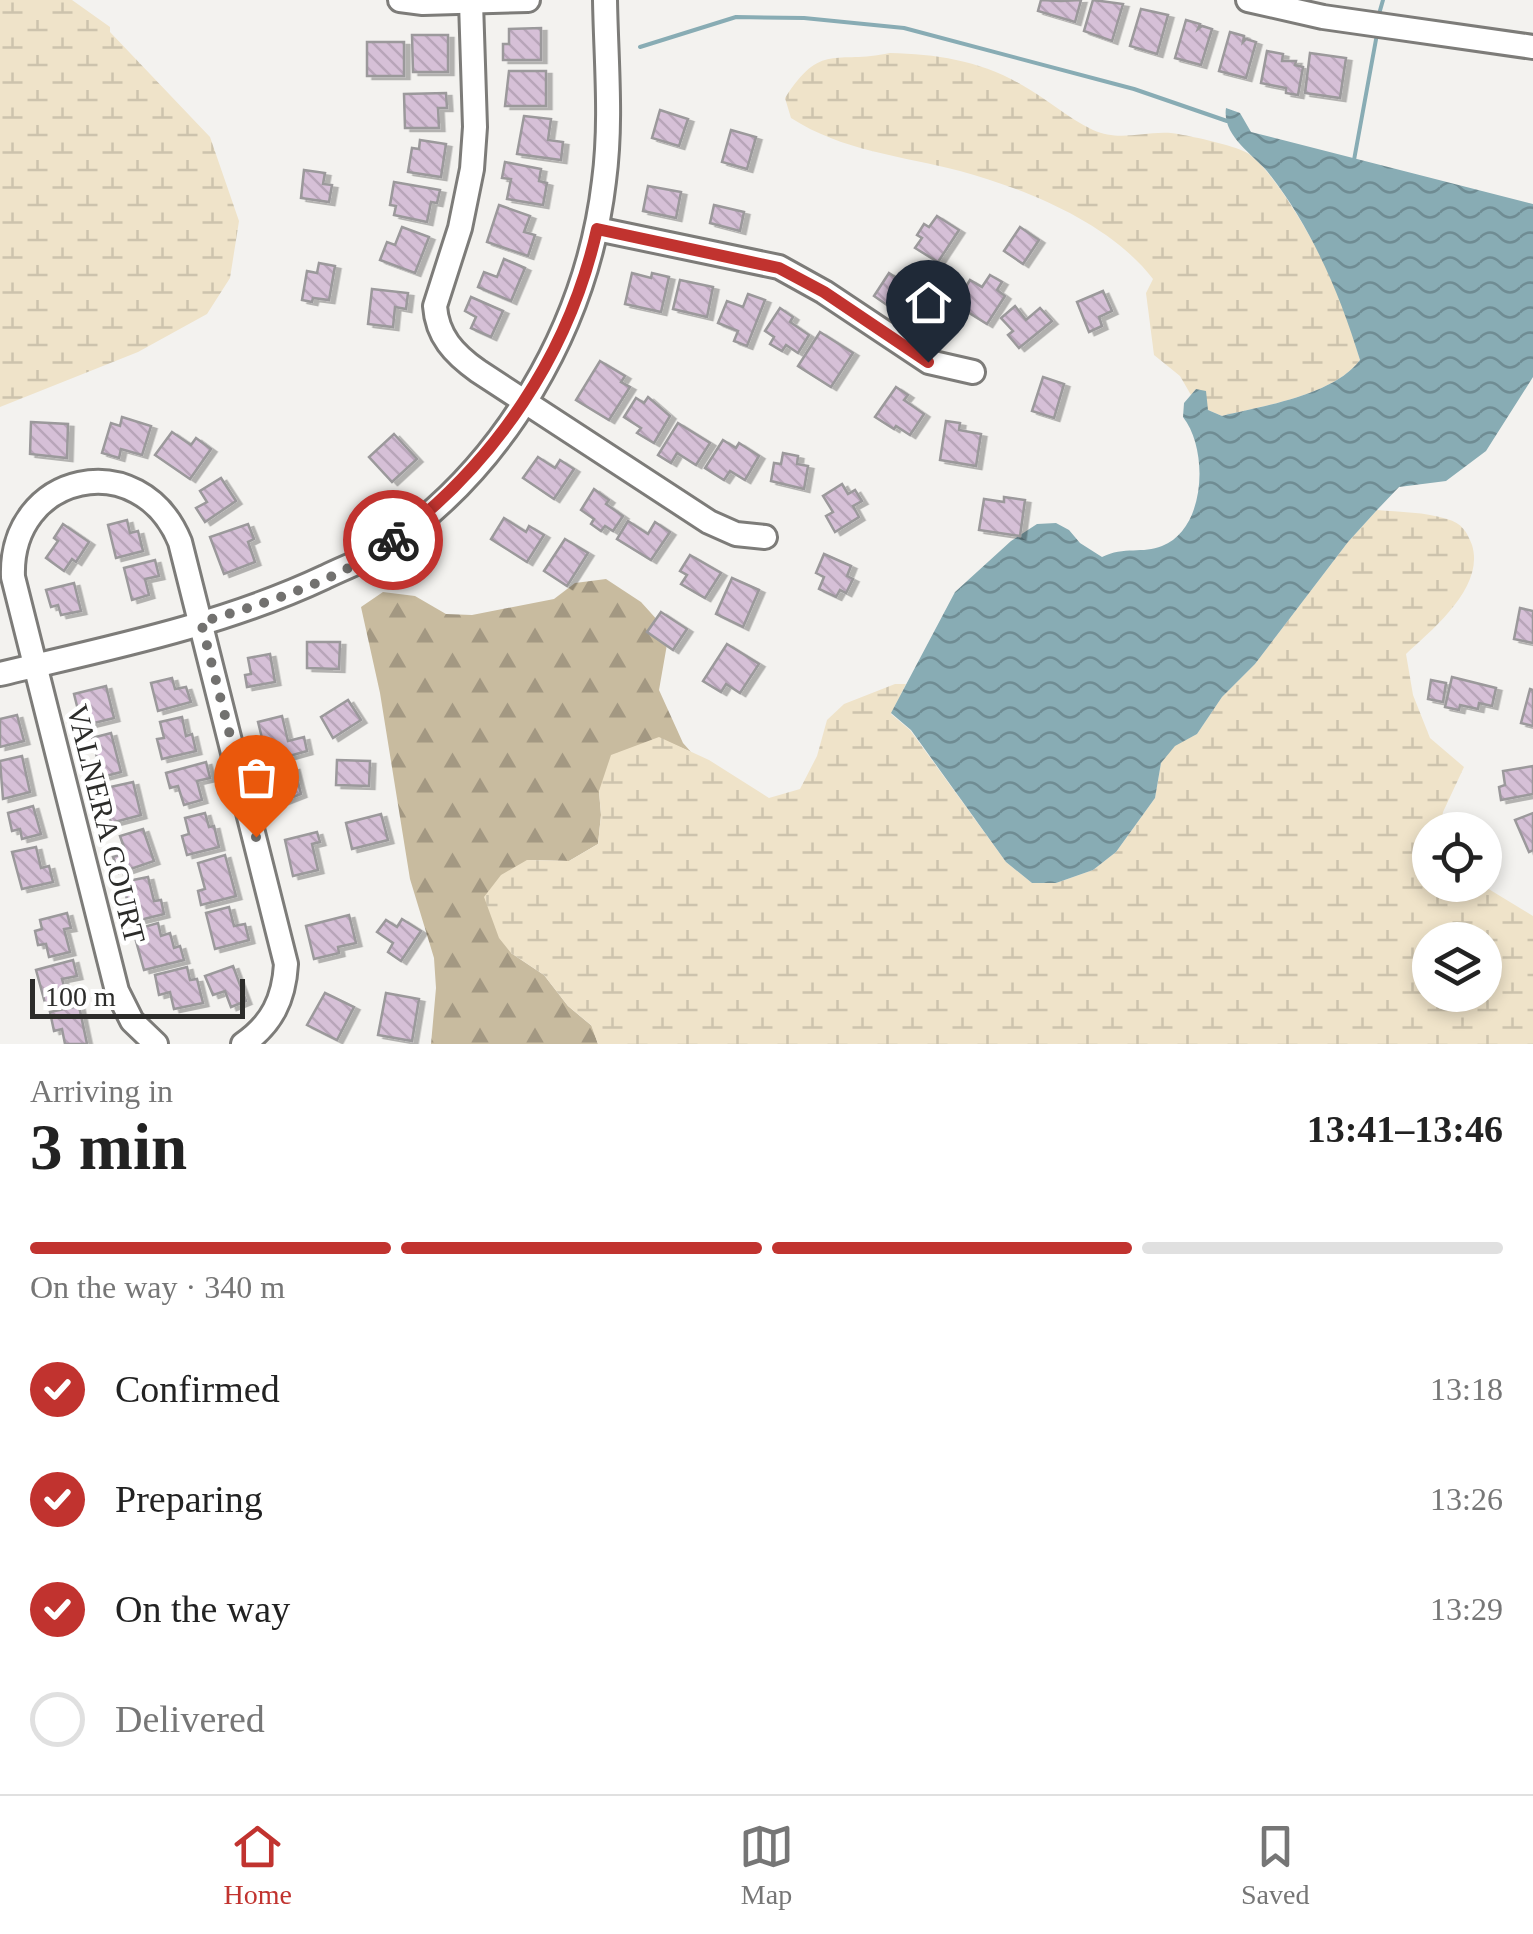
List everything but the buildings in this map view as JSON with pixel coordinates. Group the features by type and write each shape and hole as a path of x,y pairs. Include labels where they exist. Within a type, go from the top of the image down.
{"street":[{"path":"400,0 528,0"},
{"path":"0,674 252,608 378,552 448,495 526,402 572,313 597,229 608,131 605,0"},
{"path":"1248,0 1301,6 1355,22 1533,47"},
{"path":"471,2 475,127 472,169 463,217 435,312 446,341 458,356 709,522 736,534 766,538"},
{"path":"597,229 779,268 824,292 928,362 973,372"},
{"path":"34,666 13,577 15,548 24,525 39,506 76,484 98,480 126,485 159,508 174,526 180,542 286,964 284,989 273,1015 243,1044"},
{"name":"VALNERA COURT","path":"34,666 118,991 132,1021 156,1044"}],"green space":[{"path":"0,0 72,0 110,27 110,32 210,137 239,221 230,278 207,314 138,352 0,407"},
{"path":"890,53 942,57 991,70 1104,134 1171,133 1249,154 1287,199 1323,261 1343,303 1360,360 1333,382 1297,397 1222,416 1208,410 1196,389 1191,395 1180,376 1154,355 1146,293 1153,279 1114,241 1039,198 960,171 852,145 791,118 785,98 809,69 830,59"},
{"path":"1377,510 1439,517 1463,529 1472,545 1471,576 1454,606 1406,654 1413,695 1430,738 1464,767 1443,812 1412,812 1412,902 1502,902 1502,897 1533,916 1533,1044 598,1044 591,1025 568,1006 544,975 511,953 499,938 484,897 501,875 527,860 569,861 598,844 599,791 611,755 659,737 709,760 769,798 800,789 817,756 827,720 844,704 895,684 906,684 891,714 910,730 1006,862 1032,883 1056,883 1093,870 1116,852 1155,798 1161,763 1175,745 1197,734 1222,697 1255,664"},
{"path":"606,579 641,602 669,633 659,690 691,752 659,738 599,791 598,844 569,861 527,860 511,953 544,975 568,1006 592,1026 598,1044 431,1044 436,988 434,958 410,879 380,693 361,607 383,592 415,596 446,614 472,615 554,599 575,583"}],"water":[{"path":"1226,108 1240,113 1251,132 1533,204 1533,377 1486,451 1446,481 1399,487 1348,542 1255,664 1222,697 1197,734 1175,746 1161,763 1155,798 1116,852 1093,870 1056,883 1032,883 1006,862 911,730 891,713 955,592 1011,541 1037,524 1056,523 1102,557 1162,546 1177,537 1195,506 1199,487 1197,449 1183,417 1184,403 1196,389 1206,391 1208,410 1222,416 1316,390 1348,372 1360,360 1343,310 1310,238 1283,192 1233,135"}],"waterway":[{"path":"1379,14 1383,0"},
{"path":"640,47 736,17 804,18 904,28 1134,89 1227,121"},
{"path":"1354,160 1377,34"}],"way so far":[{"path":"256,837 201,622 297,590 378,552 393,540"}],"route":[{"path":"393,540 448,495 526,402 572,313 597,229 779,268 824,292 928,362"}]}
